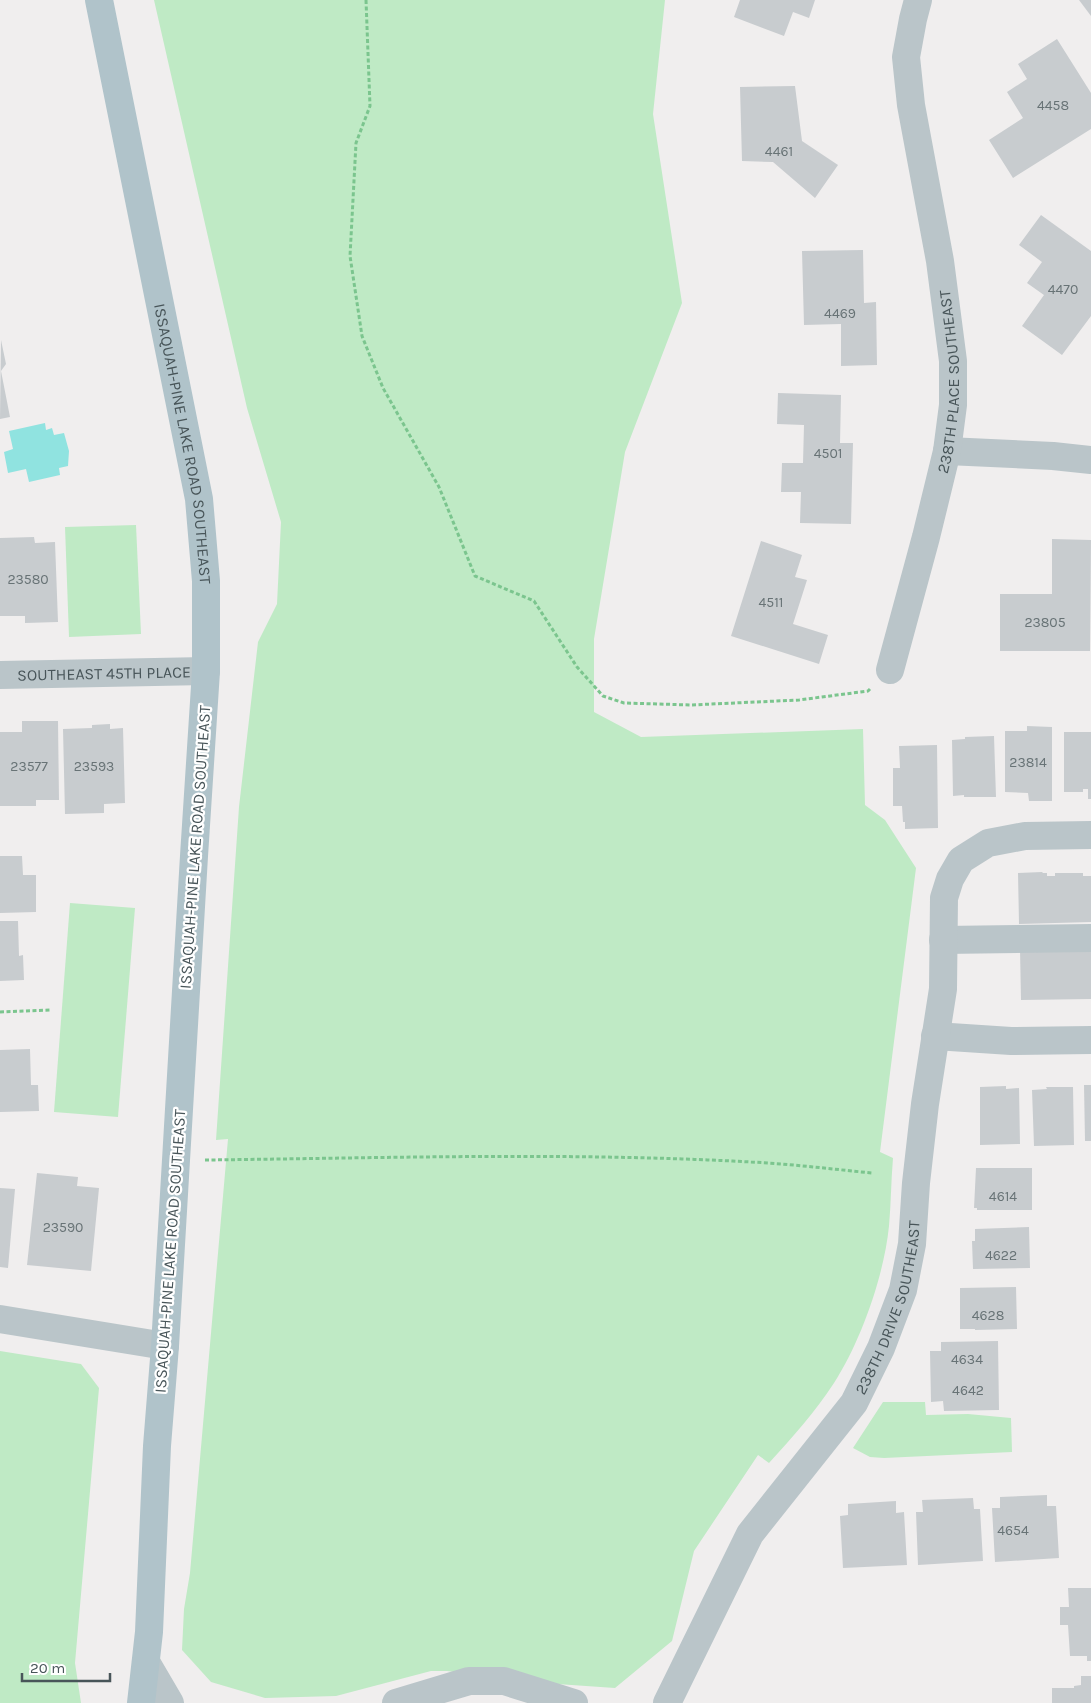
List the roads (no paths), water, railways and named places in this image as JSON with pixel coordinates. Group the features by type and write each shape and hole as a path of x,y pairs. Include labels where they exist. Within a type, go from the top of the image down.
{"main road":[{"name":"ISSAQUAH-PINE LAKE ROAD SOUTHEAST","path":"100,0 199,499 206,581 206,671 165,1346 157,1446 146,1662 141,1703"}],"street":[{"name":"238TH PLACE SOUTHEAST","path":"890,670 926,537 946,451 953,405 953,361 940,261 911,105 906,57 918,0"},
{"path":"946,451 1054,456 1091,460"},
{"name":"SOUTHEAST 45TH PLACE","path":"0,675 206,671"},
{"name":"238TH DRIVE SOUTHEAST","path":"667,1703 750,1534 854,1403 881,1348 903,1290 912,1244 918,1163 944,989 944,898 950,879 961,860 988,843 1025,836 1091,835"},
{"path":"943,940 1091,938"},
{"path":"936,1036 1011,1041 1091,1040"},
{"path":"0,1319 165,1346"},
{"path":"146,1662 170,1703"},
{"path":"396,1703 469,1681 504,1681 574,1703"}],"water":[{"path":"45,423 46,430 52,428 54,435 64,433 69,451 68,466 59,468 60,475 29,482 26,469 8,473 4,452 13,449 9,431"}]}
